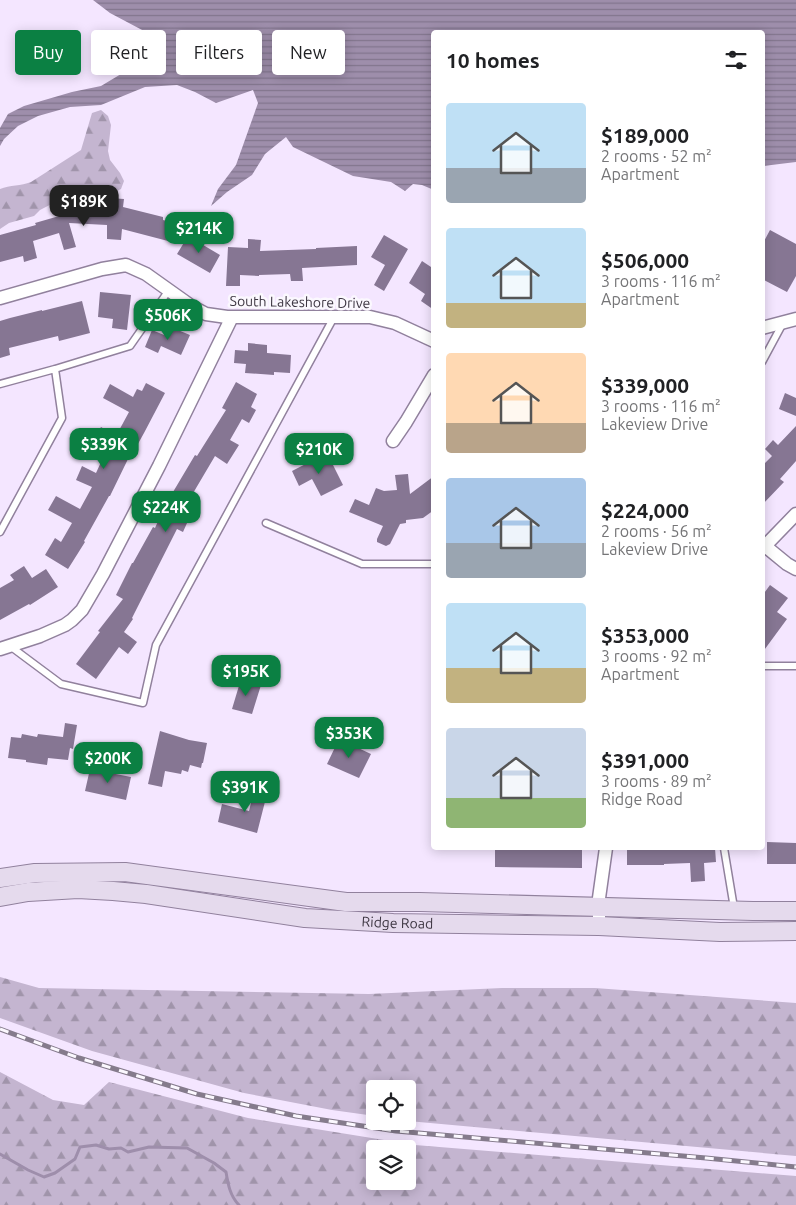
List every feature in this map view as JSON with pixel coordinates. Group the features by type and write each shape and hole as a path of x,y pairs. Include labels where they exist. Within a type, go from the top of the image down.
{"main road":[{"name":"Ridge Road","path":"0,878 35,873 125,872 346,902 796,911"},
{"name":"Ridge Road","path":"0,897 28,892 78,889 146,894 305,918 392,923 599,926 720,932 796,931"},
{"path":"279,914 281,893"}],"street":[{"name":"South Lakeshore Drive","path":"0,298 102,269 126,265 146,274 191,306 206,314 232,317 370,317 395,323 431,340"},
{"path":"5,648 65,625 82,610 103,574 232,317"},
{"path":"765,327 790,321"},
{"path":"393,441 431,380"},
{"path":"765,546 796,514"},
{"path":"765,548 796,569"},
{"path":"599,926 600,895 606,850"}],"lane":[{"path":"0,384 55,370 130,346 169,290"},
{"path":"5,648 61,684 143,703 156,645 334,316"},
{"path":"765,358 790,321"},
{"path":"0,532 62,418 55,370"},
{"path":"266,524 362,564 431,564"},
{"path":"765,666 796,666"},
{"path":"724,850 734,911"},
{"path":"56,891 57,873"}],"green space":[{"path":"101,110 108,116 111,125 108,151 110,160 124,181 121,189 105,197 89,193 71,194 40,210 34,216 9,223 0,229 0,189 31,182 81,150 92,113"},
{"path":"0,977 39,988 369,994 502,988 595,988 796,1003 796,1156 416,1122 416,1080 366,1080 366,1115 332,1110 244,1093 92,1051 0,1018"},
{"path":"0,1072 53,1100 84,1105 109,1082 248,1118 384,1140 366,1140 366,1190 416,1190 416,1145 796,1176 796,1205 0,1205"}],"shaded area":[{"path":"93,0 796,0 796,162 765,166 765,30 431,30 431,189 413,184 405,191 391,182 353,176 293,147 286,137 265,154 252,175 227,192 211,206 218,189 236,165 258,103 253,90 216,103 177,85 145,87 101,105 70,107 38,116 18,126 4,139 0,146 0,128 8,114 24,106 101,86 119,75 166,75 166,30 142,30 110,13"}],"building":[{"path":"81,196 124,199 123,207 163,217 163,220 172,222 168,241 122,229 121,240 107,239 107,225 69,223 76,247 64,250 59,233 33,241 37,258 24,262 23,256 0,262 0,235 80,210"},
{"path":"770,230 796,244 796,276 787,292 765,281 765,239"},
{"path":"384,235 408,249 384,291 374,285 385,265 371,257"},
{"path":"188,236 220,255 210,273 177,254"},
{"path":"248,239 261,240 260,251 357,246 357,265 302,268 303,281 291,281 290,274 240,275 240,286 226,286 228,247 248,248"},
{"path":"422,261 431,267 431,308 421,301 425,294 409,283"},
{"path":"100,292 131,295 127,330 112,328 113,319 98,317"},
{"path":"82,301 90,333 59,341 58,336 9,348 10,355 0,358 0,321"},
{"path":"173,328 190,335 181,355 161,346 158,353 145,347 152,330 169,337"},
{"path":"248,343 267,345 267,353 291,355 290,373 274,372 274,375 245,373 246,364 234,363 235,350 248,351"},
{"path":"236,382 257,394 251,407 256,410 249,423 242,419 230,440 239,445 227,464 215,456 189,500 196,503 183,532 177,529 133,619 124,632 137,642 128,654 119,647 96,679 76,664 100,632 98,631 123,599 116,595 132,563 153,527 155,528 171,492 173,492 195,455 197,456 226,410 222,408"},
{"path":"146,383 165,393 85,542 68,569 45,555 55,538 61,542 72,523 48,510 56,496 80,509 92,487 76,480 82,466 96,473 108,447 94,439 101,427 116,436 129,412 103,398 110,384 133,397 137,389 142,391"},
{"path":"785,393 796,398 796,416 779,409"},
{"path":"796,426 796,461 780,479 784,482 765,502 765,463 772,456 765,449 773,440 778,445"},
{"path":"327,453 343,485 321,496 312,479 299,486 292,471"},
{"path":"408,474 410,494 431,478 431,512 423,518 406,520 406,523 400,524 390,544 386,546 377,542 383,526 349,512 355,499 369,505 376,488 384,491 397,490 395,475"},
{"path":"24,566 32,578 46,569 58,587 30,605 0,620 0,588 14,580 10,575"},
{"path":"770,585 788,598 777,612 787,619 765,649 765,592"},
{"path":"241,679 261,685 252,714 232,709"},
{"path":"65,723 77,725 73,749 70,748 68,760 48,758 47,765 8,758 11,737 21,738 22,734 37,737 38,734 63,737"},
{"path":"160,731 189,740 207,743 201,768 190,765 188,772 182,770 181,774 165,771 162,787 148,784"},
{"path":"339,739 371,754 359,778 327,764"},
{"path":"90,769 131,777 126,800 85,791"},
{"path":"255,787 268,790 257,833 218,822 222,804 249,811"},
{"path":"767,842 796,843 796,864 767,864"},
{"path":"495,850 582,850 582,868 495,867"},
{"path":"627,850 715,850 716,862 704,863 705,881 691,882 690,863 627,865"}],"waterway":[{"path":"0,1154 44,1177 55,1173 75,1159 80,1147 96,1145 109,1149 121,1148 128,1152 149,1147 187,1148 226,1172 231,1194 239,1205"}],"railway":[{"path":"0,1029 79,1058 197,1094 296,1116 396,1131 796,1167"}]}
